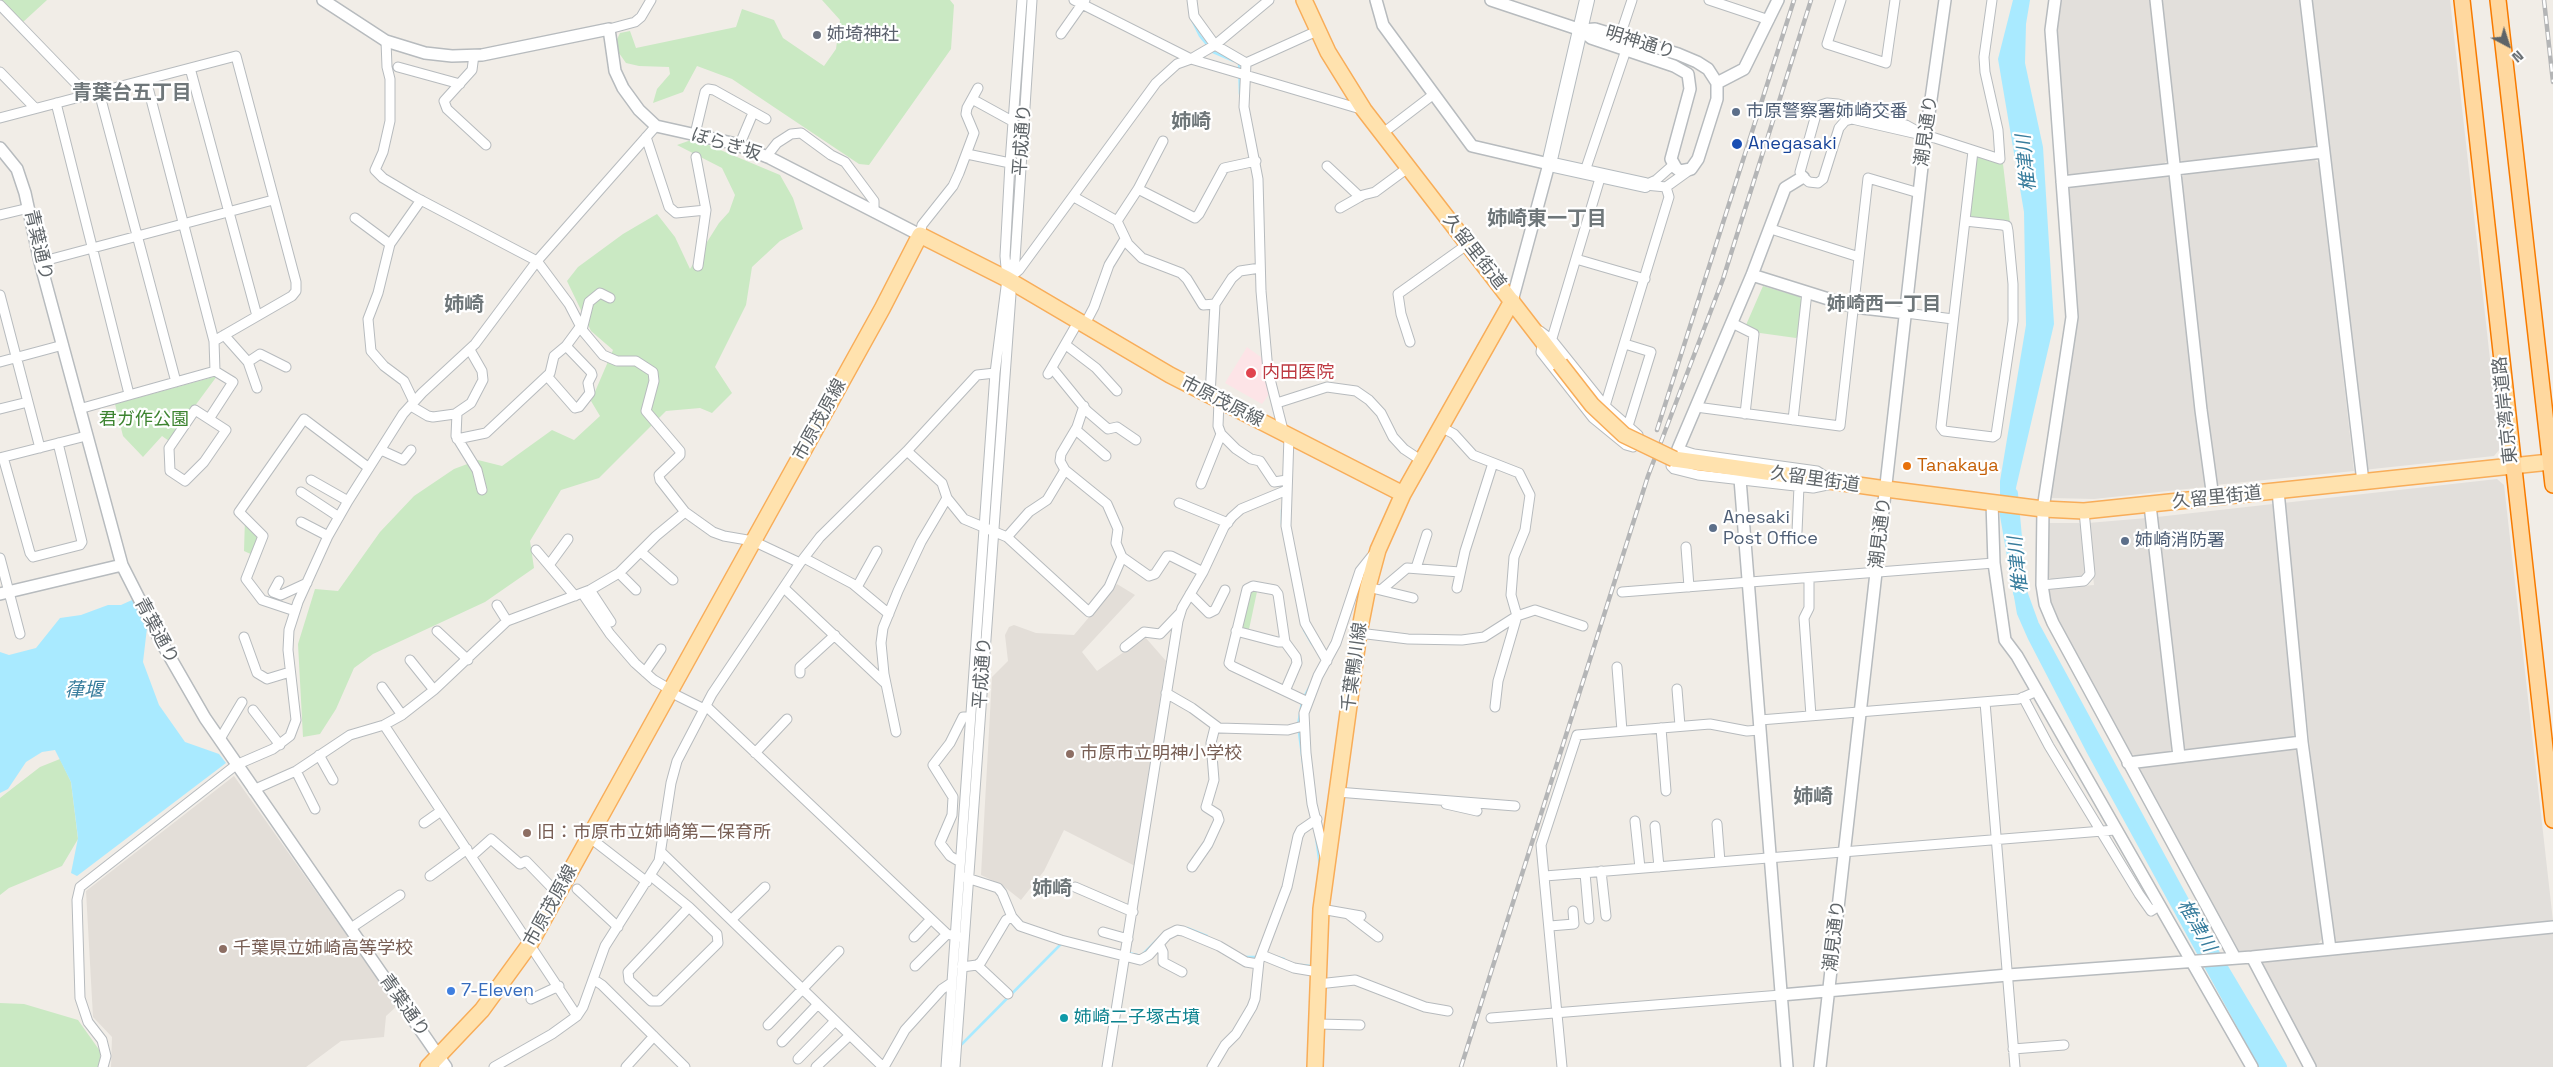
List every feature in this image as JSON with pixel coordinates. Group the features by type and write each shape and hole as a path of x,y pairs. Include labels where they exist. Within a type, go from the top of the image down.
{"highway":[{"name":"東京湾岸道路","path":"2462,0 2512,466 2553,820"},
{"path":"2498,0 2553,485"}],"main road":[{"name":"久留里街道","path":"1304,0 1317,31 1364,110 1512,301 1548,343 1560,364 1602,415 1633,441 1653,451 1689,462 1836,483 2037,508 2084,511 2550,462"},
{"path":"1587,0 1549,164 1645,185"},
{"name":"市原茂原線","path":"428,1067 443,1061 530,944 920,235 1007,279 1081,324 1215,399 1404,494"},
{"name":"千葉鴨川線","path":"1315,1067 1321,908 1359,633 1374,588 1378,550 1404,494 1512,301"}],"street":[{"path":"323,0 386,41 425,53 452,56 474,55 609,29 635,22 641,17 651,0"},
{"name":"平成通り","path":"946,1067 951,983 951,936 959,876 970,717 984,596 994,532 1011,294 1007,279 1005,256 1012,121 1022,0"},
{"name":"平成通り","path":"955,1067 969,878 984,596 985,528 995,373 1007,279 1015,260 1032,0"},
{"path":"1192,0 1194,16 1215,45 1246,63"},
{"path":"1007,279 1019,270 1156,83 1177,64 1191,60 1215,45 1269,0"},
{"path":"1376,0 1378,14 1383,25 1472,146 1549,164 1512,301"},
{"name":"明神通り","path":"1492,0 1581,30 1592,38 1674,66 1688,74 1690,80 1671,153 1673,165"},
{"path":"1620,36 1632,0"},
{"path":"1708,0 1769,20"},
{"path":"1645,185 1666,187 1691,169 1698,159 1717,99 1717,83 1744,69 1778,0"},
{"path":"1841,0 1827,44 1886,63 1895,0"},
{"name":"潮見通り","path":"1820,1067 1919,193 1945,0"},
{"path":"1926,136 1906,125 1838,104 1821,105 1817,111 1800,172 1802,177 1814,184 1823,179 1839,128 1845,121 1852,119 1926,136 2000,159 1997,123 1984,72 1985,48 1992,0"},
{"path":"2055,0 2051,30 2057,134 2072,317 2037,508 2045,604 2052,623 2128,763 2229,958"},
{"path":"2156,0 2201,410 2213,498"},
{"path":"2306,0 2362,482"},
{"path":"1061,34 1080,1 1191,60 1245,74 1364,110"},
{"path":"0,5 87,95"},
{"path":"104,1067 106,1056 102,1040 88,1022 80,998 77,900 80,886 236,765 280,745 290,736 296,720 290,672 289,630 295,611 328,536 348,501 412,404 470,350 538,261 656,126 639,110 623,88 616,71 609,29"},
{"name":"明神通り","path":"1581,30 1595,29 1697,62 1708,69 1717,83"},
{"path":"1246,63 1317,31"},
{"path":"386,41 387,67 390,79 390,121 388,136 376,170 383,178 538,261 569,304 581,328 603,355 617,361 636,361 652,372 654,381 646,412 680,451 680,455 659,475 660,480 686,512 713,532 753,541 802,561 857,587 889,614"},
{"path":"1585,172 1626,50"},
{"path":"474,55 472,70 444,101 486,145"},
{"path":"0,118 236,56 296,282 296,291 292,296 214,341"},
{"path":"1246,63 1244,107 1256,162 1260,213 1260,268 1268,371 1286,435 1286,526 1305,622 1327,661"},
{"path":"398,67 460,84"},
{"path":"190,68 257,316"},
{"path":"0,72 35,108"},
{"path":"146,80 214,341 214,371"},
{"path":"920,235 922,225 953,186 967,154 974,132 966,114 978,88"},
{"path":"696,134 705,92 708,89 714,90 766,119"},
{"path":"99,92 176,382"},
{"path":"1383,133 1434,94"},
{"path":"972,99 1012,121"},
{"path":"56,103 129,394"},
{"path":"739,146 753,113"},
{"name":"ぼらぎ坂","path":"656,126 696,134 739,146 766,157 920,235"},
{"path":"766,157 777,143 791,134 801,133 831,155 845,162 874,201 874,212"},
{"path":"646,137 669,207 676,212 706,210"},
{"path":"1117,221 1138,189 1163,141"},
{"name":"青葉通り","path":"0,148 17,168 29,208 40,262 122,565 159,638 205,718 253,790 443,1061"},
{"path":"1965,221 2007,226 2008,231 2013,284 2013,321 1996,435 1993,437 1944,431 1941,427 1973,151"},
{"path":"2062,182 2323,152"},
{"path":"967,154 1010,163"},
{"path":"696,157 706,210 698,266"},
{"path":"1138,189 1195,218 1224,168 1256,162"},
{"path":"1645,185 1656,180 1673,165 1680,170 1691,169"},
{"path":"1327,166 1360,197"},
{"path":"1340,208 1360,197 1375,192 1409,168"},
{"path":"1548,343 1605,406 1638,436 1633,447 1626,445 1606,431 1574,395 1541,352 1548,343 1601,175"},
{"path":"1802,177 1785,188 1771,229 1672,466 1674,469 1799,486 1822,487 1836,483"},
{"path":"1696,407 1840,426 1868,178 1919,193"},
{"path":"1605,406 1669,197 1666,187"},
{"path":"1074,197 1117,221 1125,239 1142,258 1181,273 1187,279 1203,305 1215,304"},
{"path":"40,262 273,200"},
{"path":"422,200 390,244 378,293 368,320 372,350 384,366 404,381 412,404 428,416 457,413 471,403 482,380 482,371 470,350"},
{"path":"0,215 29,208"},
{"path":"355,218 390,244"},
{"path":"1771,229 1859,257"},
{"path":"1125,239 1108,265 1094,307 1066,345 1050,371 1087,411 1108,429 1116,427 1136,440"},
{"path":"1410,342 1400,314 1398,294 1468,244"},
{"path":"1576,259 1645,279"},
{"path":"1260,268 1240,271 1232,278 1215,304 1215,399 1218,426 1221,434 1236,449 1251,459 1260,461 1274,482 1287,480"},
{"path":"1752,275 1854,307 1953,319"},
{"path":"1793,420 1806,292"},
{"path":"456,438 486,433 550,373 554,356 566,346 581,328 589,302 600,293 610,298"},
{"path":"0,295 2,311 40,448"},
{"path":"1732,324 1754,334 1745,414"},
{"path":"224,335 248,362 257,388"},
{"path":"1625,344 1651,352 1628,426"},
{"path":"0,362 63,345"},
{"path":"1066,345 1096,368 1116,391"},
{"path":"547,376 575,408 580,408 590,393 588,383 592,375 566,346"},
{"path":"248,362 260,354 286,367"},
{"path":"79,409 214,371 233,382 209,419"},
{"path":"494,1067 552,1034 577,1016 605,946 659,861 671,783 677,761 705,707 820,536 907,451 977,375 995,373"},
{"path":"1277,403 1327,387 1356,391 1369,400 1381,413 1393,437 1404,449 1422,462"},
{"path":"0,409 28,402"},
{"path":"1084,406 1076,430 1061,454 1060,461 1065,470 1107,504 1118,529 1116,543 1122,557 1149,576 1155,574 1166,556 1171,556 1203,572"},
{"path":"195,410 209,419 226,430 204,462 185,481 170,471 169,448 195,410"},
{"path":"457,413 456,438 477,470 482,490"},
{"path":"295,611 262,600 246,579 263,536 239,512 304,419 369,468"},
{"path":"1441,427 1454,434 1473,455 1519,473 1530,495 1525,530 1514,557 1511,595 1517,616 1498,681 1495,707"},
{"path":"1076,430 1106,456"},
{"path":"1201,484 1221,434"},
{"path":"58,443 82,542 80,545 33,557 30,554 2,458 58,443 86,436"},
{"path":"381,450 403,460 411,450"},
{"path":"907,451 942,483 947,498 964,519 1007,537 1089,612 1108,587 1122,557"},
{"path":"1675,456 1694,454 1817,471 1836,483"},
{"path":"1457,588 1460,572 1494,463"},
{"path":"1007,537 1029,512 1047,500 1065,470"},
{"path":"310,480 348,501"},
{"path":"1745,480 1749,582 1787,1067"},
{"path":"1797,532 1799,486"},
{"path":"1108,1067 1180,613 1228,522 1241,509 1287,490"},
{"path":"2278,491 2302,742 2330,950"},
{"path":"301,492 339,517"},
{"path":"896,732 886,684 881,643 889,614 921,542 947,498"},
{"path":"1996,502 1994,563 2005,640 2017,656 2035,692 2159,906 2195,961 2252,1067"},
{"path":"1179,503 1228,522"},
{"path":"2150,505 2179,756"},
{"path":"2042,585 2084,581 2090,574 2084,511"},
{"path":"253,790 296,771 350,736 384,725 402,715 468,660 507,621 582,593 619,573 686,512"},
{"path":"301,522 328,536"},
{"path":"1416,568 1427,534"},
{"path":"549,565 568,539"},
{"path":"1686,546 1689,587"},
{"path":"536,550 549,565 582,593 611,622"},
{"path":"1327,867 1312,804 1303,726 1308,702 1336,643 1360,570 1378,550"},
{"path":"857,587 877,551"},
{"path":"641,552 673,580"},
{"path":"0,558 4,593 20,634"},
{"path":"1622,592 1994,563"},
{"path":"4,593 122,565"},
{"path":"1374,588 1403,570 1416,568 1460,572"},
{"path":"619,573 636,590"},
{"path":"1809,578 1809,608 1804,618 1812,716"},
{"path":"279,581 273,592 281,595 307,584"},
{"path":"1285,691 1297,663 1296,657 1285,642 1276,590 1253,586 1247,589 1229,663 1285,691 1308,702"},
{"path":"784,588 886,684"},
{"path":"1374,588 1413,598"},
{"path":"1190,594 1209,613 1215,610 1225,590"},
{"path":"582,593 610,634 645,672 670,691 705,707 931,919 951,936 965,938"},
{"path":"497,604 507,621"},
{"path":"1359,633 1408,640 1462,640 1484,636 1517,616 1535,610 1583,626"},
{"path":"1125,647 1144,632 1160,634 1172,618 1180,613"},
{"path":"437,631 468,660"},
{"path":"1236,631 1278,642 1285,642"},
{"path":"800,673 800,667 835,635"},
{"path":"244,637 257,673 267,679 290,672"},
{"path":"645,672 661,648"},
{"path":"410,660 434,690"},
{"path":"1617,667 1622,731"},
{"path":"382,687 402,715"},
{"path":"1677,689 1680,726"},
{"path":"1562,1067 1546,876 1541,845 1577,735 1710,724 1747,731 1760,725 1812,716 2023,698 2035,692"},
{"path":"1166,693 1192,708 1215,727 1288,730 1303,726"},
{"path":"2023,698 2066,774 2150,911 2159,906"},
{"path":"220,739 242,702"},
{"path":"1985,702 2015,1067"},
{"path":"253,710 280,745"},
{"path":"960,862 950,856 940,843 952,815 953,797 933,765 950,743 963,717 970,717"},
{"path":"755,752 788,719"},
{"path":"384,725 559,986 577,1016"},
{"path":"1192,867 1208,844 1219,820 1217,814 1206,807 1214,780 1211,743 1215,727"},
{"path":"1661,728 1666,791"},
{"path":"2128,763 2302,742"},
{"path":"319,755 332,780"},
{"path":"2066,774 2079,768"},
{"path":"296,771 315,809"},
{"path":"1337,792 1515,806"},
{"path":"1436,799 1452,807 1477,811"},
{"path":"424,823 441,811"},
{"path":"1212,1067 1225,1045 1240,1028 1255,999 1260,959 1287,887 1298,836 1301,830 1317,819"},
{"path":"1635,822 1640,868"},
{"path":"1717,824 1720,862"},
{"path":"1655,826 1659,867"},
{"path":"1546,876 2115,830"},
{"path":"589,837 690,907 717,934 718,944 659,1001 651,1000 629,980 628,972 690,907"},
{"path":"430,876 491,839 520,864 526,861 558,894"},
{"path":"661,852 884,1067 905,1030 942,989 951,983"},
{"path":"1601,871 1606,916"},
{"path":"1585,873 1588,919"},
{"path":"959,876 998,888 1012,917 1020,926 1125,958 1140,960 1149,955 1172,932 1183,931 1219,946 1246,962 1260,959 1294,968 1318,978 1355,980 1425,1007 1448,1012"},
{"path":"1075,887 1133,912"},
{"path":"732,919 765,888"},
{"path":"578,889 618,927"},
{"path":"351,928 400,895"},
{"path":"1321,908 1361,916"},
{"path":"1550,926 1574,924 1573,911"},
{"path":"1348,914 1378,937"},
{"path":"962,967 977,965 1006,920 1012,917"},
{"path":"914,937 931,919"},
{"path":"1491,1018 1828,991 2008,974 2252,957 2553,927"},
{"path":"1103,932 1128,939"},
{"path":"915,966 951,936"},
{"path":"1159,944 1163,952 1162,962 1182,972"},
{"path":"768,1025 839,951"},
{"path":"2252,957 2310,1067"},
{"path":"977,965 1008,994"},
{"path":"593,979 602,985 654,1036 680,1065"},
{"path":"532,999 559,986"},
{"path":"782,1042 818,1004"},
{"path":"798,1058 835,1021"},
{"path":"1317,1024 1360,1025"},
{"path":"816,1067 850,1035"},
{"path":"626,1067 654,1036"},
{"path":"2013,1049 2064,1045"}],"shaded area":[{"path":"2059,0 2151,0 2169,158 2163,165 2072,176 2065,170 2056,28"},
{"path":"2160,0 2302,0 2318,141 2312,148 2184,163 2178,158"},
{"path":"2310,0 2450,0 2500,449 2494,456 2363,470"},
{"path":"2312,158 2319,163 2354,471 2215,485 2181,179 2186,172"},
{"path":"2164,174 2172,181 2205,487 2094,499 2050,498 2076,314 2067,192 2073,184"},
{"name":"内田医院","path":"1247,347 1269,363 1272,390 1262,404 1225,383"},
{"path":"2497,479 2504,485 2553,921 2338,944 2331,938 2283,503"},
{"path":"2273,504 2298,733 2293,739 2188,751 2181,745 2157,517"},
{"path":"2147,518 2173,747 2168,753 2137,756 2129,753 2063,632 2049,601 2047,589 2094,585 2088,523"},
{"path":"2047,523 2079,523 2082,527 2087,572 2083,577 2052,580 2045,574"},
{"name":"市原市立明神小学校","path":"1117,584 1135,595 1082,652 1097,671 1145,637 1166,661 1135,866 1064,830 1044,871 1021,900 1002,885 981,875 992,677 1008,661 1005,635 1009,627 1014,625 1036,633 1074,635"},
{"path":"2294,748 2301,754 2322,939 2316,946 2239,953 2139,771 2142,765"},
{"name":"千葉県立姉崎高等学校","path":"234,776 397,1006 386,1016 384,1037 341,1041 306,1067 111,1067 112,1037 93,1017 86,891"},
{"path":"2553,931 2553,1067 2315,1067 2261,965 2265,960"}],"green space":[{"path":"0,0 47,0 22,23"},
{"path":"822,0 950,0 954,5 951,49 869,165 859,164 732,79 697,66 683,92 653,103 657,89 670,74 669,67 639,66 626,63 614,46 620,33 630,31 636,48 736,27 742,9 774,20 783,38 824,66 836,49 840,20"},
{"path":"694,139 780,175 793,198 803,229 780,241 752,267 746,305 715,367 732,393 712,413 700,408 666,411 599,478 561,490 530,541 534,568 485,602 373,654 354,668 336,709 320,734 303,737 298,644 315,589 338,591 380,532 414,496 454,469 478,460 502,466 552,430 574,440 600,416 591,401 613,350 591,331 567,281 578,267 623,234 657,214 675,237 690,269 719,223 729,212 735,195 722,168 677,145"},
{"path":"1978,156 2003,164 2010,223 1972,218 1969,215 1975,158"},
{"path":"1763,286 1800,297 1802,301 1799,335 1796,338 1760,333 1746,325"},
{"name":"君ガ作公園","path":"217,376 169,441 162,436 143,457 123,436 115,404"},
{"path":"245,518 263,536 255,556 244,551"},
{"path":"1258,587 1248,634 1237,631 1247,589"},
{"path":"60,759 71,782 78,839 62,866 9,888 0,895 0,798 40,767"},
{"path":"0,1003 24,1004 78,1020 100,1051 100,1067 0,1067"}],"water":[{"path":"2013,0 2030,0 2026,24 2025,63 2043,147 2054,324 2012,505 2020,592 2032,625 2106,764 2189,914 2280,1067 2259,1067 2087,753 2017,614 2000,516 2000,481 2026,325 2024,212 1998,59"},
{"name":"葎堰","path":"132,600 147,628 143,662 159,705 185,742 219,754 226,763 77,876 71,873 78,838 71,782 55,750 42,752 26,762 8,789 0,793 0,652 9,655 36,648 60,618 81,615 108,605 121,605"}],"waterway":[{"path":"1192,20 1200,36 1213,52 1234,61"},
{"path":"1239,63 1240,94"},
{"name":"椎津川","path":"2011,494 2020,592 2032,625 2189,914 2280,1067"},
{"path":"1282,510 1282,524"},
{"path":"1304,630 1312,644"},
{"path":"1304,697 1311,684"},
{"path":"1302,702 1298,725 1304,770"},
{"path":"1316,837 1320,866"},
{"path":"1187,928 1207,936"},
{"path":"1129,953 1141,956 1162,935"},
{"path":"960,1046 1061,944"},
{"path":"1266,954 1284,959"},
{"path":"1301,965 1311,966 1312,954"},
{"path":"1244,957 1259,957"}],"railway":[{"path":"1657,430 1794,0"},
{"path":"1461,1067 1648,476 1723,279 1811,0"},
{"path":"2544,0 2553,82"}],"place":[{"name":"姉埼神社","path":"817,35"},
{"name":"市原警察署姉崎交番","path":"1736,112"},
{"name":"Anegasaki","path":"1737,144"},
{"name":"内田医院","path":"1251,373"},
{"name":"Tanakaya","path":"1907,466"},
{"name":"Anesaki Post Office","path":"1713,528"},
{"name":"姉崎消防署","path":"2125,541"},
{"name":"市原市立明神小学校","path":"1070,754"},
{"name":"旧：市原市立姉崎第二保育所","path":"527,833"},
{"name":"千葉県立姉崎高等学校","path":"223,949"},
{"name":"7-Eleven","path":"451,991"},
{"name":"姉崎二子塚古墳","path":"1064,1018"}],"district":[{"name":"青葉台五丁目","path":"132,94"},
{"name":"姉崎","path":"1191,123"},
{"name":"姉崎東一丁目","path":"1547,220"},
{"name":"姉崎西一丁目","path":"1884,305"},
{"name":"姉崎","path":"464,306"},
{"name":"姉崎","path":"1813,798"},
{"name":"姉崎","path":"1052,890"}]}
